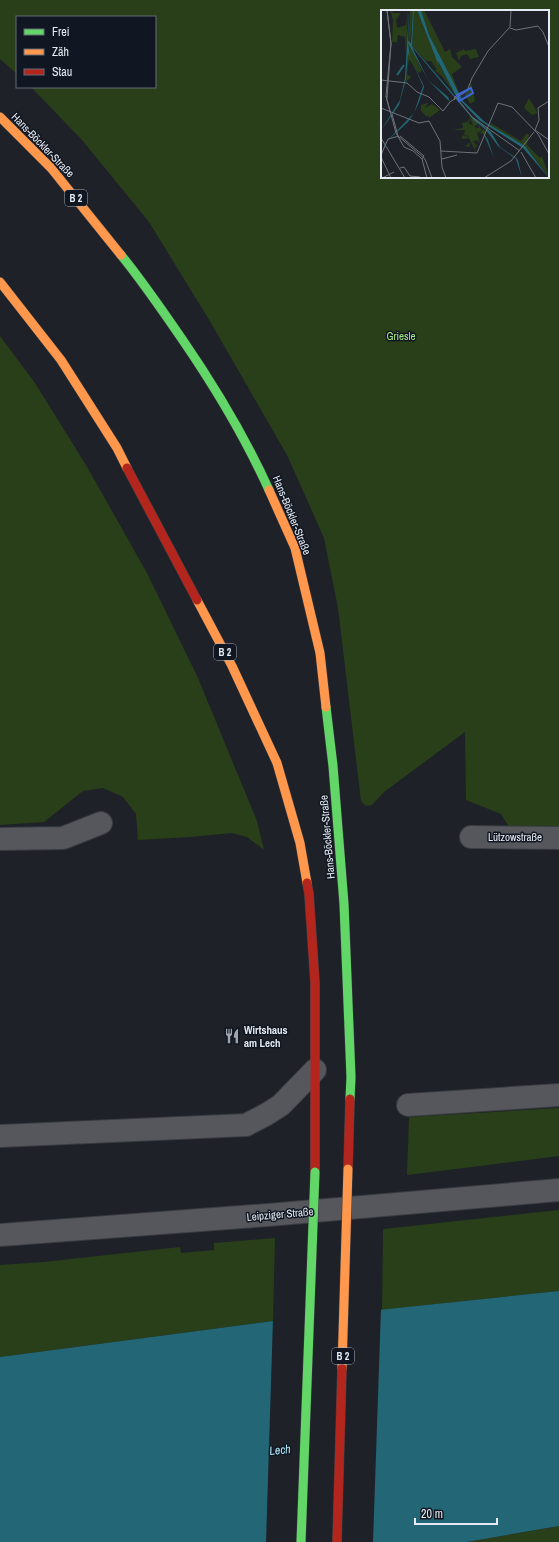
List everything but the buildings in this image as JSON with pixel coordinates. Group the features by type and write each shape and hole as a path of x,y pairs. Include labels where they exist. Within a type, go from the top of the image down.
{"main road":[{"name":"Hans-Böckler-Straße","path":"0,118 51,168 145,285 218,393 258,465 295,548 320,653 333,766 344,904 351,1077 337,1542"},
{"name":"B 2","path":"0,282 61,360 117,448 232,666 277,763 300,843 309,894 315,983 315,1172 302,1542"}],"street":[{"path":"0,839 63,838 101,823"},
{"name":"Lützowstraße","path":"472,837 559,838"},
{"path":"0,1136 246,1125 268,1114 281,1105 315,1070"},
{"path":"408,1105 559,1095"},
{"name":"Leipziger Straße","path":"0,1235 268,1215 559,1190"}],"green space":[{"name":"Griesle","path":"0,0 559,0 559,827 509,827 501,814 466,800 465,732 384,792 372,805 366,806 361,801 338,608 324,538 287,455 211,323 149,222 82,140 32,88 156,88 156,16 16,16 16,73 0,59"},
{"path":"0,336 35,383 86,465 147,573 198,678 257,821 264,850 247,837 232,833 138,840 136,814 123,797 103,788 83,791 44,822 0,825"},
{"path":"559,1108 559,1156 407,1175 409,1117"},
{"path":"559,1210 559,1291 382,1310 383,1229"},
{"path":"275,1238 273,1321 0,1357 0,1265 44,1262 180,1247 181,1253 214,1250 214,1243"},
{"path":"559,1526 559,1542 468,1542"}],"water":[{"name":"Lech","path":"559,1291 559,1526 467,1542 0,1542 0,1357 273,1321"}],"pier":[{"path":"381,1308 373,1542 266,1542 273,1319"}],"traffic: fast":[{"path":"121,255 160,307 206,375 240,432 269,490"},
{"path":"326,707 333,766 344,904 351,1077 350,1099"},
{"path":"301,1542 315,1172"}],"traffic: slow":[{"path":"0,117 51,168 121,255"},
{"path":"0,282 61,360 117,448 127,468"},
{"path":"269,490 295,548 320,653 326,707"},
{"path":"197,600 232,666 277,763 300,843 307,883"},
{"path":"342,1368 348,1169"}],"traffic: jam":[{"path":"127,468 197,600"},
{"path":"307,883 315,983 315,1172"},
{"path":"348,1169 350,1099"},
{"path":"337,1542 342,1368"}],"place":[{"name":"Wirtshaus am Lech","path":"232,1036"}]}
